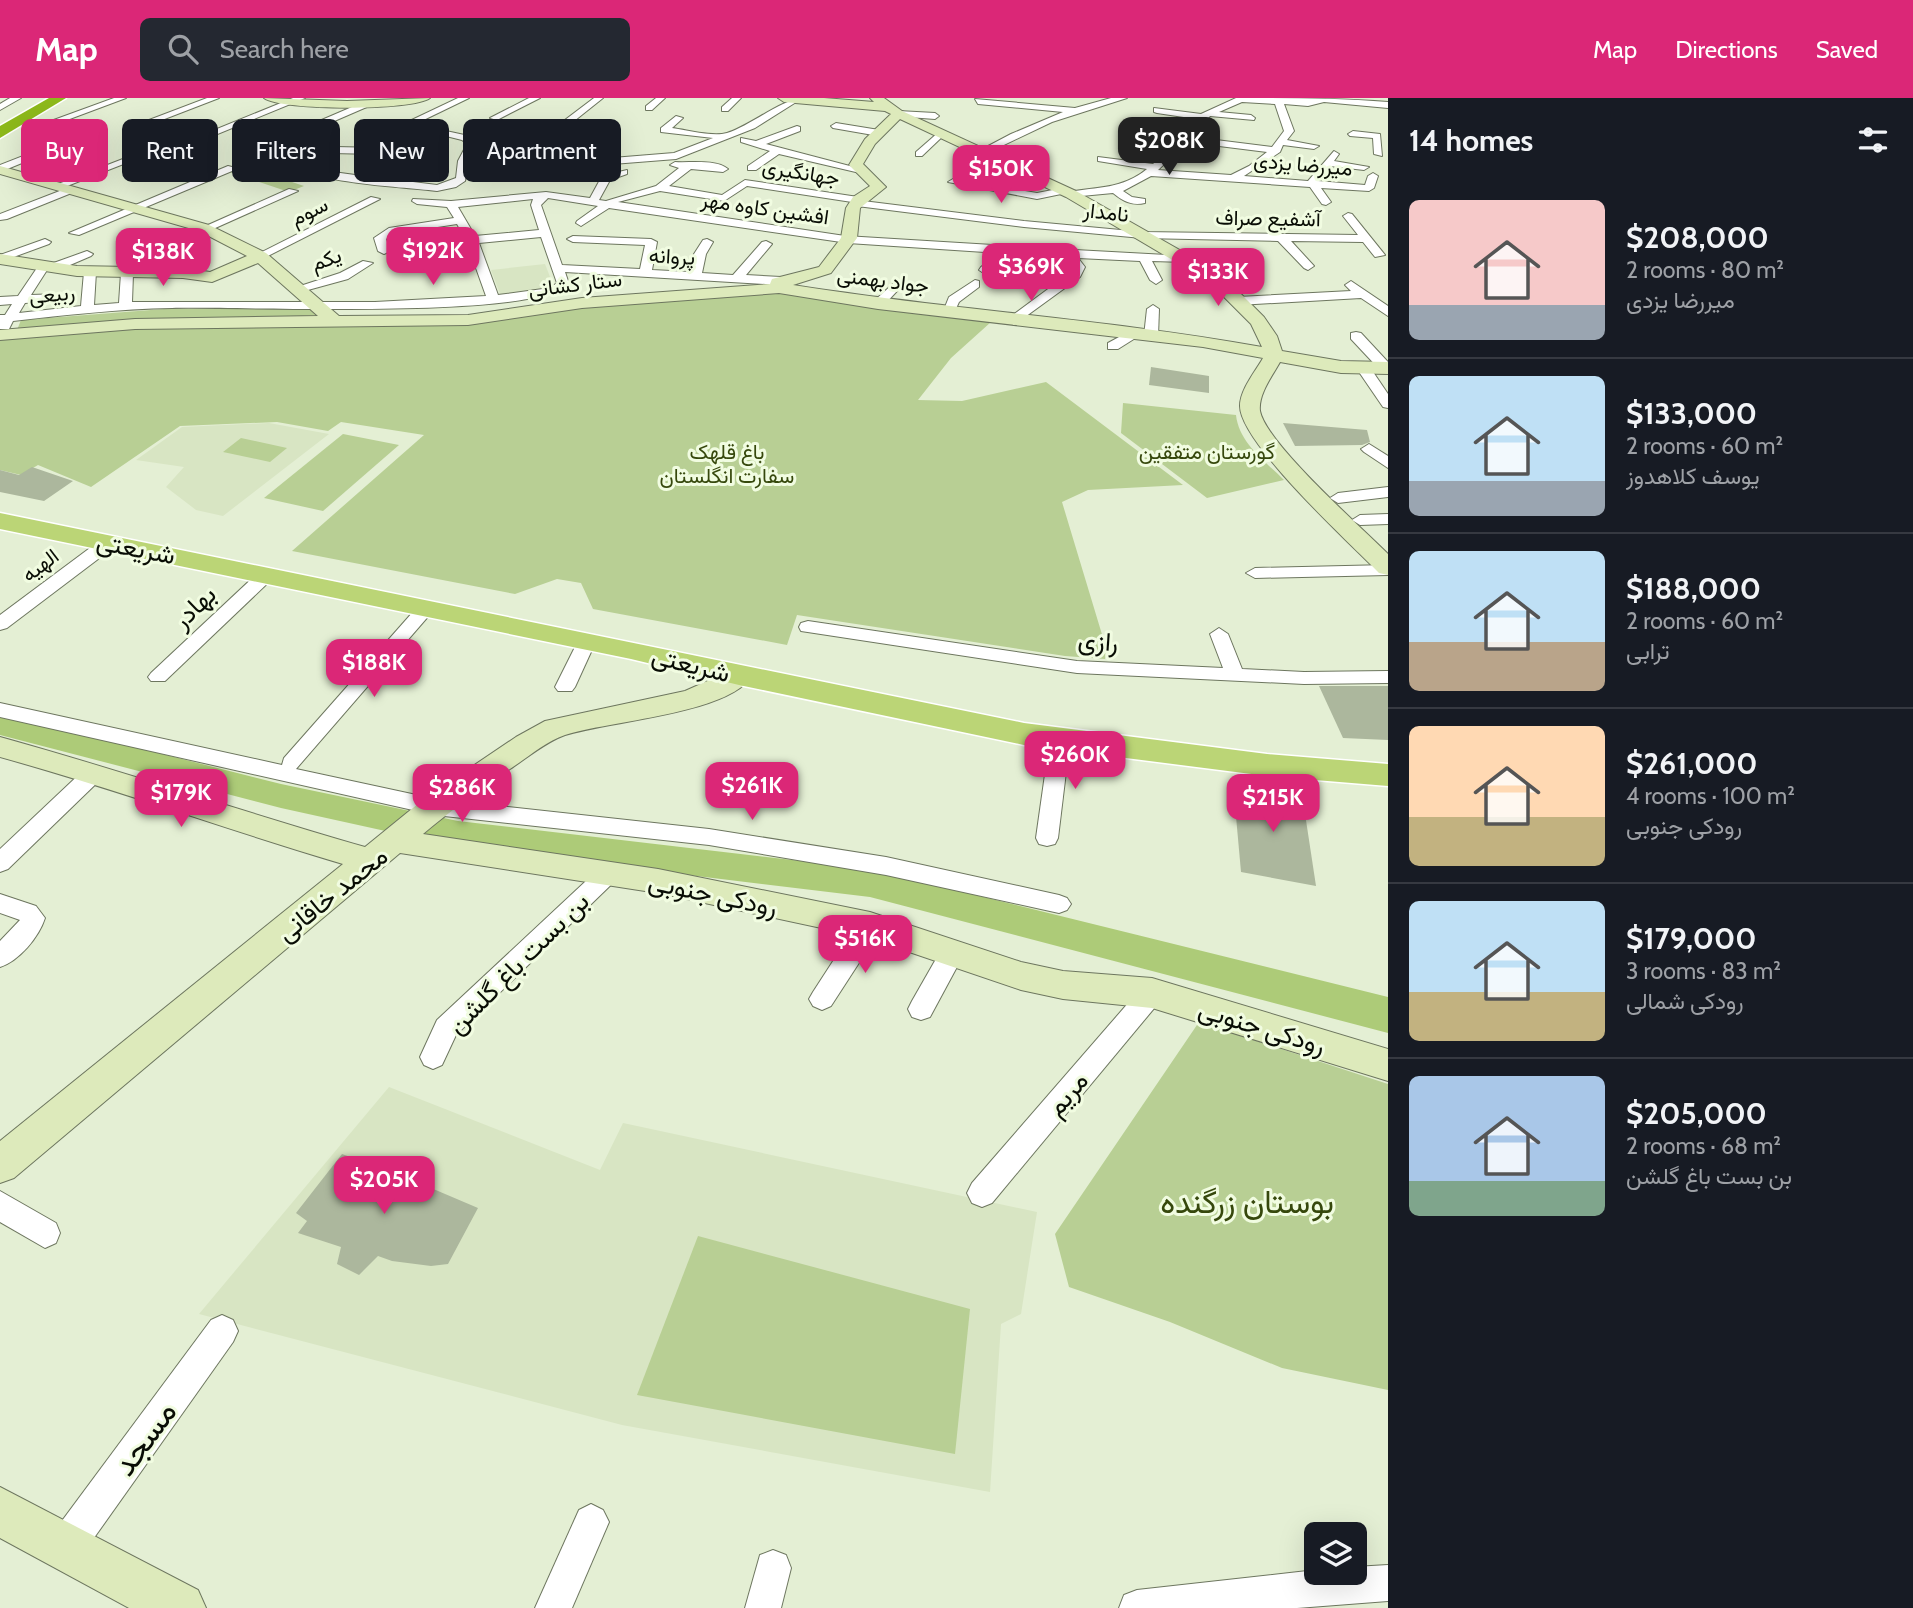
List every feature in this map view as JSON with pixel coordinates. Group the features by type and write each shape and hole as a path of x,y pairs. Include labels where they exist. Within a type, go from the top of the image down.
{"highway":[{"path":"0,120 39,98"},
{"path":"0,133 58,98"}],"main road":[{"name":"شریعتی","path":"0,505 624,630 748,668 1060,739 1268,765 1388,775"},
{"name":"شریعتی","path":"0,521 587,641 1034,716 1284,747 1388,756"}],"street":[{"path":"0,107 17,98"},
{"path":"62,119 122,98"},
{"path":"158,119 215,98"},
{"path":"270,98 366,104 424,98"},
{"path":"419,119 465,98"},
{"path":"494,118 536,98"},
{"path":"572,119 599,98"},
{"path":"649,108 661,98"},
{"path":"725,109 737,98"},
{"path":"980,153 1021,131 1076,110 1118,98"},
{"path":"621,160 676,156 752,126 790,99 886,106 935,116"},
{"path":"953,182 1037,196 1115,190 1154,171 1185,139 1206,111 1242,99 1311,103 1324,99 1388,105"},
{"path":"218,130 296,100"},
{"path":"1079,100 1097,103"},
{"path":"978,101 1100,114"},
{"path":"1229,178 1265,166 1279,146 1290,129 1279,102"},
{"path":"331,119 366,104"},
{"path":"857,161 879,133 886,106"},
{"path":"886,106 1069,195 1185,259 1244,300 1280,357 1267,400 1269,423 1289,452 1388,550"},
{"path":"1336,109 1388,114"},
{"path":"1157,110 1206,111 1251,118"},
{"path":"679,118 664,130 727,137"},
{"path":"1132,142 1150,124"},
{"path":"836,127 879,133"},
{"path":"756,144 797,128"},
{"path":"1021,131 1044,136"},
{"path":"1142,132 1185,139 1314,146"},
{"path":"919,154 940,134"},
{"path":"1353,134 1388,138"},
{"path":"1377,136 1379,154"},
{"path":"744,140 821,163 857,161"},
{"path":"630,160 639,150"},
{"path":"749,176 778,150"},
{"path":"813,150 837,153"},
{"path":"1158,154 1170,156"},
{"path":"1101,159 1154,171"},
{"name":"میررضا یزدی","path":"1154,171 1369,188 1366,168 1331,159 1312,183"},
{"path":"387,182 420,188 446,187 457,183 461,178 463,161"},
{"path":"780,285 825,270 849,239 853,208 857,201 879,187 857,161"},
{"path":"2,172 21,164"},
{"path":"3,217 122,164"},
{"path":"646,168 689,164 723,169"},
{"path":"600,203 660,188 689,164"},
{"path":"75,233 228,169"},
{"path":"713,177 723,169"},
{"path":"2,172 204,228 260,256 334,321"},
{"path":"555,255 600,203 606,178 623,172"},
{"name":"جهانگیری","path":"660,188 727,198 749,176 857,201"},
{"path":"1229,178 1251,191"},
{"path":"446,187 459,221 472,240 494,301 553,291 563,284 560,268 536,205 550,182"},
{"path":"1312,183 1326,202"},
{"name":"افشین کاوه مهر","path":"514,218 549,185 570,199 673,217 849,239 1064,254 1185,259"},
{"path":"673,217 702,186"},
{"path":"1115,190 1129,200 1141,201"},
{"path":"125,307 127,273 147,258 204,228 293,191"},
{"path":"805,205 817,191"},
{"path":"1069,195 1081,215 1093,223 1094,230"},
{"name":"سوم","path":"260,256 375,199"},
{"path":"570,199 577,232"},
{"path":"410,200 451,202 514,218 545,233"},
{"name":"نامدار","path":"857,201 1061,230 1142,235"},
{"path":"959,216 975,204"},
{"path":"421,226 433,213"},
{"name":"آشفیع صراف","path":"1348,216 1365,239"},
{"path":"751,225 761,217"},
{"path":"472,240 514,218"},
{"path":"384,251 380,244 383,234 459,221"},
{"path":"985,270 1013,250 1024,224"},
{"name":"آشفیع صراف","path":"1142,235 1212,231 1281,237 1365,239"},
{"path":"577,232 648,241 652,244 644,256 645,273"},
{"path":"1281,237 1308,266"},
{"path":"1365,239 1379,255"},
{"path":"0,259 45,242"},
{"path":"695,276 706,242"},
{"path":"736,279 766,244"},
{"path":"0,333 5,318 47,267 87,254"},
{"path":"1014,321 1076,274 1079,267 1072,258 1064,254"},
{"path":"0,259 90,272 183,273 212,278 260,256"},
{"path":"1145,258 1156,280"},
{"name":"یکم","path":"297,289 344,276 367,263"},
{"name":"پروانه","path":"560,268 736,279 780,285"},
{"path":"87,310 90,272"},
{"path":"1343,279 1388,312"},
{"path":"11,284 8,290 25,294"},
{"path":"949,312 953,300 975,284"},
{"name":"جواد بهمنی","path":"780,285 878,304 1214,344 1364,369 1387,368"},
{"name":"ستار کشانی","path":"0,333 135,324 479,320 582,303 780,285"},
{"path":"878,304 894,287"},
{"path":"0,301 25,294 56,292"},
{"path":"1244,300 1362,294"},
{"name":"ربیعی","path":"5,318 125,307 197,304 317,306 494,301"},
{"path":"1151,336 1153,309"},
{"path":"1113,346 1132,334"},
{"path":"1356,336 1387,368"},
{"path":"1280,357 1251,398 1250,409 1254,422 1276,454 1388,569"},
{"path":"1364,369 1388,404"},
{"path":"1369,449 1388,463"},
{"path":"1338,498 1388,492"},
{"path":"1360,520 1388,519"},
{"name":"الهیه","path":"0,624 108,543"},
{"path":"1255,573 1388,569"},
{"name":"بهادر","path":"158,677 266,575"},
{"path":"291,763 426,608"},
{"name":"رازی","path":"808,627 1077,667 1304,678 1388,677"},
{"path":"1219,634 1235,675"},
{"path":"565,687 587,641"},
{"name":"محمد خاقانی","path":"0,1165 435,807 547,732 690,699 711,692 748,668"},
{"name":"رودکی جنوبی","path":"0,710 435,807 709,837 886,866 1059,904"},
{"path":"1047,838 1060,739"},
{"name":"رودکی جنوبی","path":"0,747 94,773 239,822 384,851 609,873 870,925 1031,978 1063,985 1152,993 1388,1065"},
{"path":"0,863 94,773"},
{"name":"بن بست باغ گلشن","path":"433,1056 446,1028 609,873"},
{"path":"0,904 28,913 33,918 30,926 0,957"},
{"path":"822,999 870,925"},
{"path":"921,1009 953,952"},
{"name":"مریم","path":"982,1193 1152,993"},
{"path":"0,1205 45,1233"},
{"name":"مسجد","path":"66,1546 222,1331"},
{"path":"0,1511 180,1608"},
{"path":"553,1608 590,1522"},
{"path":"763,1608 774,1568"},
{"path":"1137,1608 1280,1591 1388,1583"}],"shaded area":[{"path":"545,264 552,282 550,285 543,289 507,295 500,294 491,270"},
{"path":"269,423 329,434 223,516 196,510 166,487 184,467 136,460 182,427"},
{"path":"389,1087 600,1170 623,1123 1037,1212 1021,1314 1001,1324 990,1492 622,1425 199,1314"}],"green space":[{"path":"259,182 292,182 304,186 289,192"},
{"name":"باغ قلهک سفارت انگلستان","path":"785,291 991,322 951,358 918,400 962,401 1046,382 1183,485 1088,490 1062,502 1107,651 1105,659 1065,656 797,615 787,645 593,609 581,583 557,579 515,594 292,551 424,435 341,422 328,431 277,422 180,426 91,487 38,465 21,475 0,470 0,337 168,326 481,322 595,303"},
{"path":"164,309 312,309 322,318 17,330 21,320"},
{"name":"گورستان متفقین","path":"1123,403 1236,415 1247,443 1284,480 1207,498 1121,433"},
{"path":"343,434 399,445 323,511 264,498"},
{"path":"241,438 287,448 270,462 223,452"},
{"name":"بوستان زرگنده","path":"1199,1022 1388,1084 1388,1390 1282,1368 1170,1322 1069,1287 1055,1234"},
{"path":"698,1236 970,1309 955,1454 637,1395"}],"building":[{"path":"1151,367 1209,376 1209,393 1149,385"},
{"path":"1283,423 1367,430 1370,442 1362,445 1295,446"},
{"path":"32,467 73,481 44,501 0,492 0,470 19,475"},
{"path":"1319,686 1388,686 1388,740 1343,738"},
{"path":"1233,783 1302,794 1316,886 1241,872"},
{"path":"342,1154 381,1168 384,1164 478,1208 448,1264 431,1266 392,1261 378,1256 359,1275 337,1264 341,1247 298,1233 307,1221 296,1213"}],"waterway":[{"path":"0,724 281,796 458,834 870,883 1388,1015"}]}
